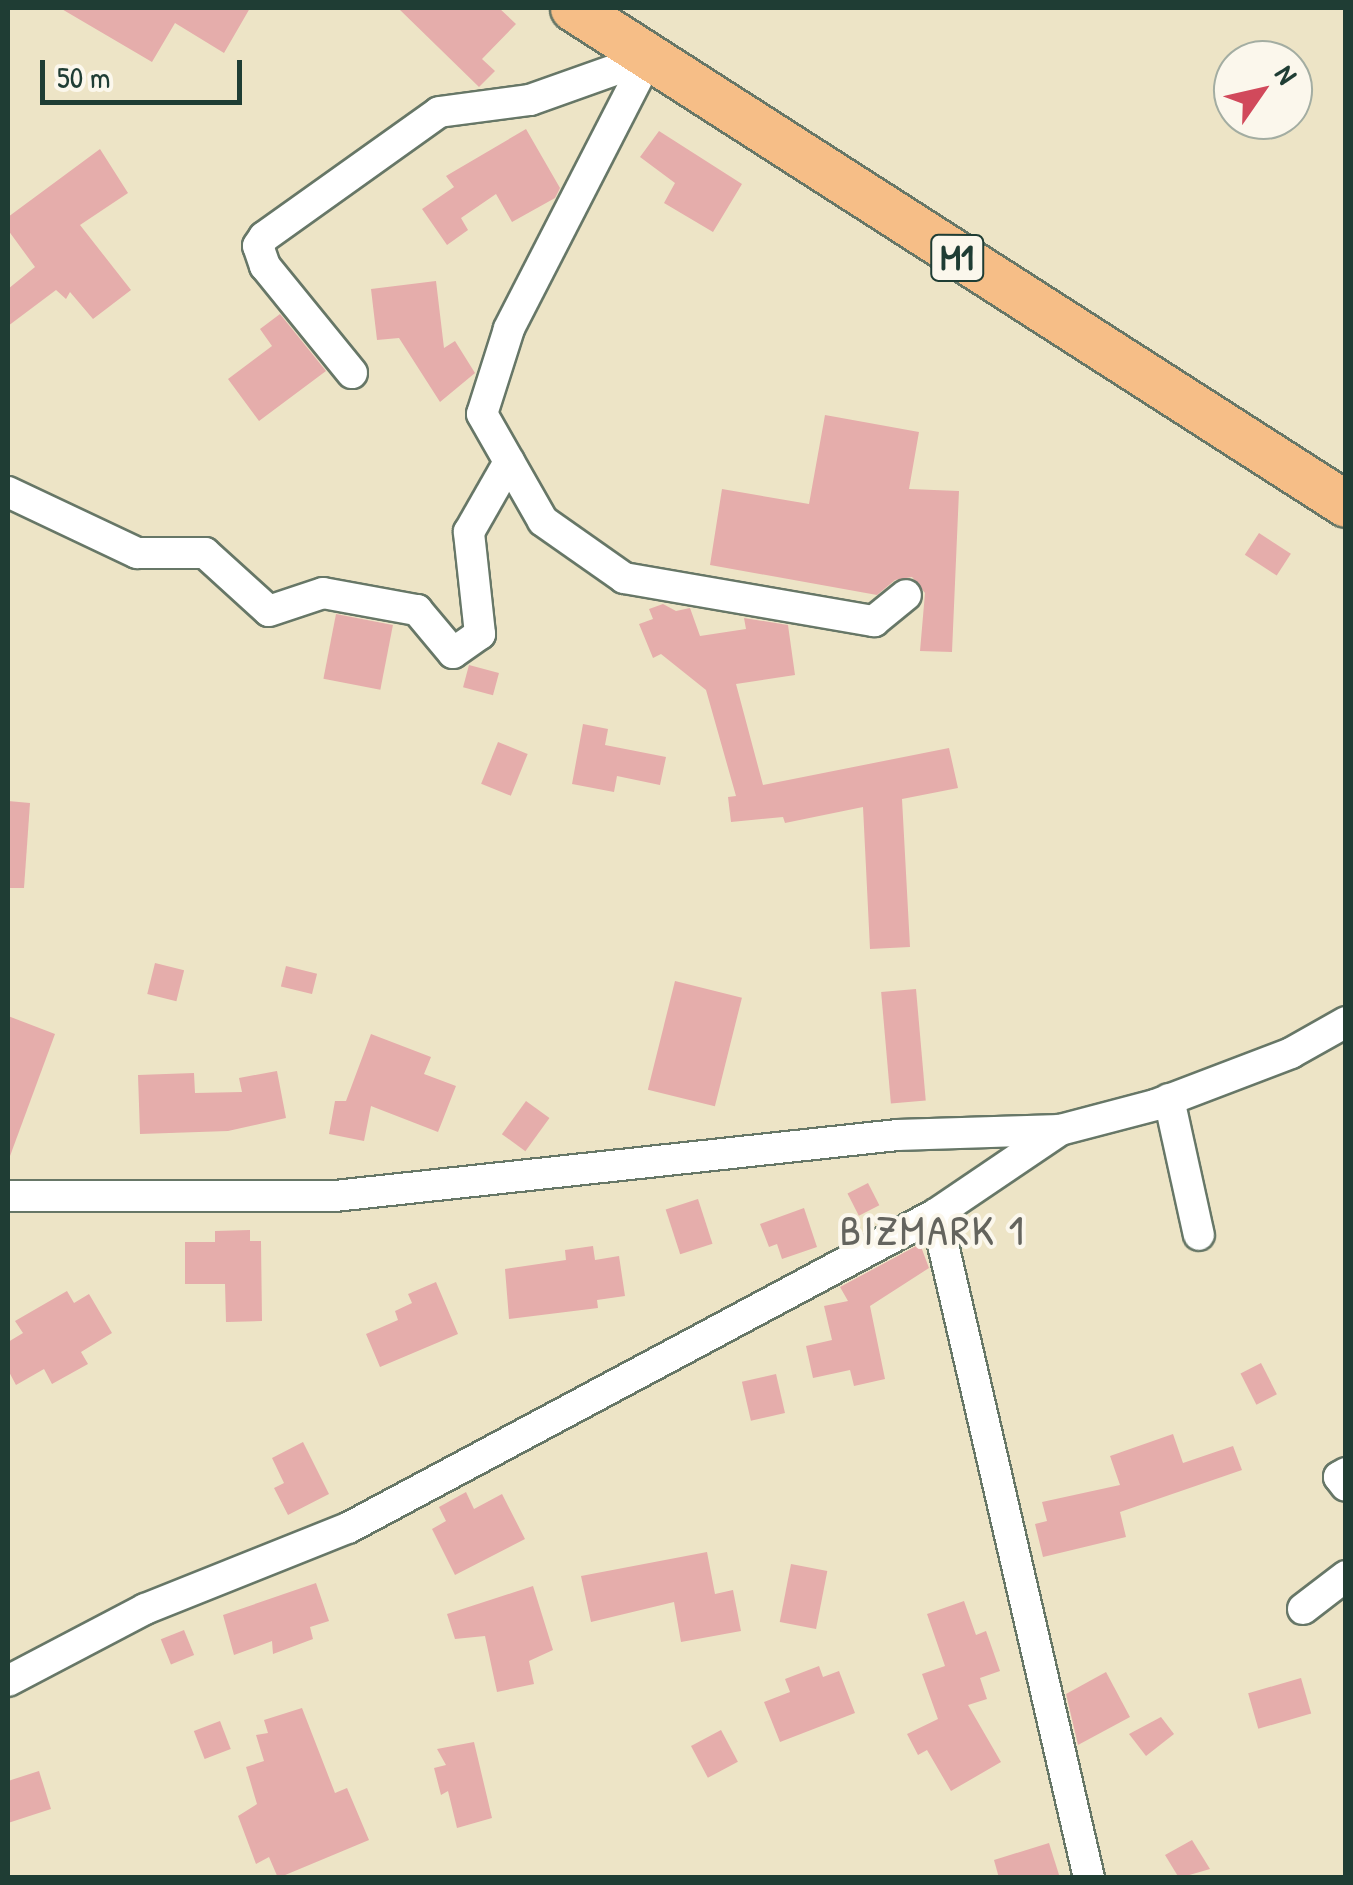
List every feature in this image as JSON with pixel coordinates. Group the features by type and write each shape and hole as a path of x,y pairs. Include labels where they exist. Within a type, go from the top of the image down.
{"highway":[{"name":"M1","path":"572,8 1346,504"}],"street":[{"path":"352,373 265,266 258,246 264,238 439,112 530,100 648,58"},
{"path":"648,58 509,329 482,414 543,521 624,578 874,622 906,596"},
{"path":"8,492 138,553 205,553 270,611 322,594 416,610 453,653 480,634 469,532 509,462"},
{"path":"8,1196 335,1196 568,1176 897,1135 1060,1130 1168,1100 1291,1053 1346,1022"},
{"path":"1168,1100 1199,1235"},
{"path":"8,1680 145,1609 348,1528 936,1214 1060,1130"},
{"path":"936,1214 1089,1878"},
{"path":"1346,1473 1339,1477 1346,1486"},
{"path":"1303,1609 1346,1576"}],"building":[{"path":"60,8 250,8 224,53 175,23 152,62"},
{"path":"398,8 499,8 516,24 482,59 495,71 479,87"},
{"path":"526,129 560,188 555,198 512,222 496,194 461,218 468,230 447,245 422,209 454,187 446,176"},
{"path":"659,131 742,184 713,232 664,203 675,183 640,157"},
{"path":"100,149 128,193 80,225 131,290 93,319 70,292 66,299 56,290 8,326 8,289 35,267 8,230 8,217"},
{"path":"436,281 444,348 455,341 475,373 440,402 399,338 377,340 371,289"},
{"path":"280,314 326,371 259,421 228,379 272,346 260,329"},
{"path":"825,415 919,432 909,489 959,491 952,652 920,651 925,593 912,577 895,580 877,595 710,565 722,489 809,504"},
{"path":"1259,533 1291,554 1277,576 1245,555"},
{"path":"663,604 676,611 690,608 700,636 746,629 744,618 788,625 795,675 736,684 763,785 949,748 958,788 902,799 910,947 870,949 863,807 785,823 783,817 731,822 728,797 736,796 706,690 661,654 653,658 639,624 653,619 649,609"},
{"path":"336,614 393,625 380,690 323,679"},
{"path":"469,665 499,673 493,695 463,687"},
{"path":"583,724 608,729 605,745 666,757 660,785 617,776 614,792 572,784"},
{"path":"498,742 528,754 511,796 481,784"},
{"path":"8,801 30,803 24,888 8,888"},
{"path":"155,963 184,970 176,1001 147,994"},
{"path":"286,966 317,974 312,994 281,986"},
{"path":"675,981 742,998 715,1106 648,1090"},
{"path":"916,989 926,1101 891,1104 881,992"},
{"path":"8,1016 55,1034 10,1156 8,1155"},
{"path":"371,1034 431,1057 424,1074 456,1086 438,1132 371,1106 364,1141 329,1134 335,1101 346,1101"},
{"path":"277,1071 286,1118 228,1131 140,1134 138,1075 194,1073 195,1093 242,1092 239,1078"},
{"path":"526,1101 549,1118 525,1151 502,1134"},
{"path":"868,1183 879,1205 859,1216 848,1193"},
{"path":"698,1199 713,1244 680,1254 666,1210"},
{"path":"804,1208 817,1247 782,1259 777,1244 769,1247 760,1224"},
{"path":"250,1230 250,1241 261,1241 262,1321 226,1322 225,1284 185,1284 185,1242 215,1242 215,1231"},
{"path":"920,1244 929,1268 870,1306 885,1379 854,1386 850,1370 813,1378 806,1346 832,1340 824,1306 848,1301 840,1287"},
{"path":"593,1246 595,1260 619,1256 625,1296 597,1300 598,1308 509,1319 505,1269 566,1260 565,1250"},
{"path":"436,1282 458,1334 380,1367 366,1334 398,1320 395,1311 412,1303 408,1294"},
{"path":"67,1291 74,1303 89,1294 112,1333 81,1352 88,1364 52,1384 44,1369 16,1385 8,1370 8,1342 23,1333 15,1321"},
{"path":"1261,1363 1277,1394 1256,1405 1241,1373"},
{"path":"776,1374 785,1413 751,1421 742,1382"},
{"path":"1173,1434 1183,1463 1233,1446 1242,1470 1120,1512 1126,1537 1043,1557 1035,1524 1047,1521 1042,1502 1120,1485 1110,1456"},
{"path":"303,1442 329,1494 288,1515 274,1488 284,1483 272,1458"},
{"path":"466,1492 474,1509 502,1494 525,1539 455,1575 432,1529 446,1521 439,1507"},
{"path":"707,1552 715,1594 733,1590 741,1631 681,1642 674,1602 591,1622 581,1576"},
{"path":"791,1564 827,1571 816,1629 780,1622"},
{"path":"316,1583 329,1621 310,1627 313,1639 273,1654 272,1641 234,1655 223,1615"},
{"path":"533,1586 553,1650 529,1661 534,1684 497,1692 485,1636 455,1639 447,1614"},
{"path":"964,1601 976,1635 986,1631 1000,1671 980,1678 987,1699 968,1705 1001,1762 951,1791 927,1750 918,1755 907,1734 938,1719 922,1674 945,1666 927,1614"},
{"path":"184,1630 194,1655 171,1664 161,1639"},
{"path":"819,1666 823,1677 839,1671 855,1713 780,1742 764,1702 790,1692 785,1679"},
{"path":"1106,1672 1130,1717 1078,1745 1066,1694"},
{"path":"1301,1678 1311,1714 1258,1729 1248,1693"},
{"path":"302,1708 335,1793 347,1788 369,1840 278,1878 269,1857 256,1864 238,1816 257,1804 246,1767 264,1761 256,1735 268,1733 264,1720"},
{"path":"1161,1717 1174,1734 1146,1756 1129,1734"},
{"path":"220,1721 231,1749 205,1759 194,1731"},
{"path":"721,1730 738,1762 708,1778 691,1746"},
{"path":"474,1742 492,1818 457,1828 448,1791 441,1795 434,1768 446,1765 437,1749"},
{"path":"39,1771 51,1809 8,1823 8,1781"},
{"path":"1192,1840 1210,1869 1179,1878 1165,1855"},
{"path":"1049,1843 1060,1878 999,1878 994,1860"}],"district":[{"name":"BIZMARK 1","path":"933,1230"}]}
